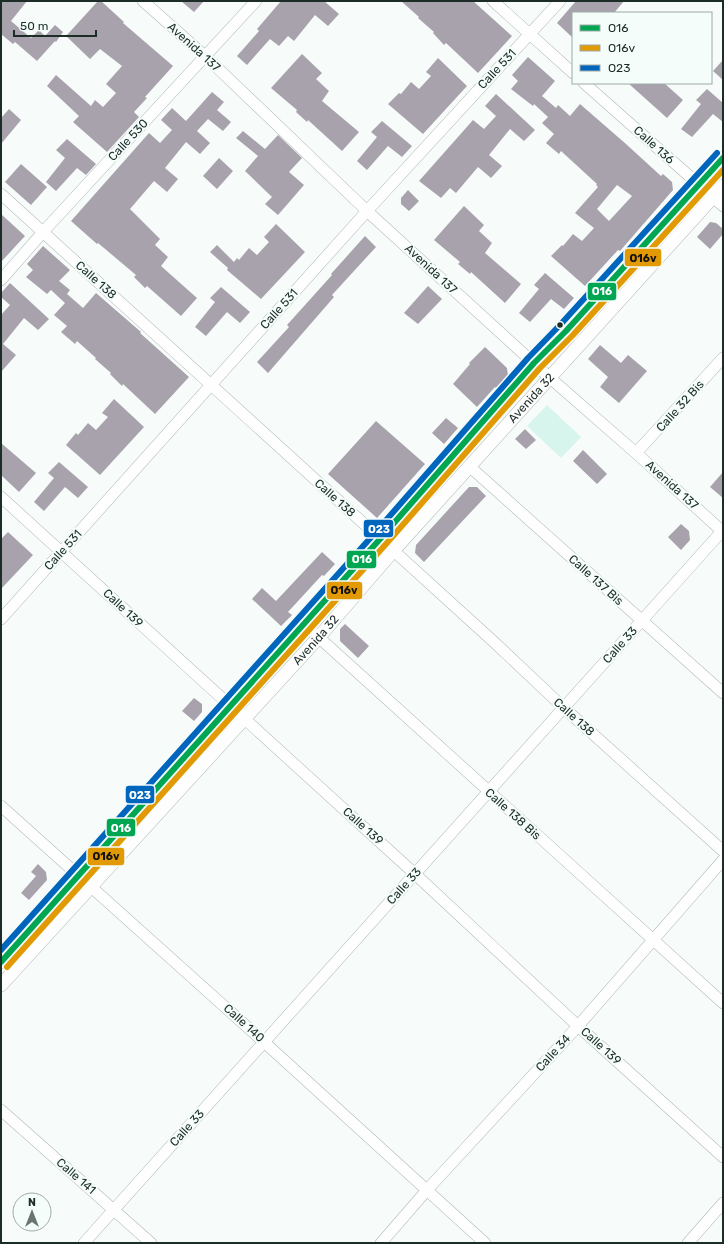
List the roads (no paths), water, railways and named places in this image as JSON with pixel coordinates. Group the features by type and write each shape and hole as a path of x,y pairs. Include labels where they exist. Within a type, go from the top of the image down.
{"main road":[{"name":"Avenida 32","path":"1,962 380,539 534,363 566,331 723,158"},
{"name":"Avenida 32","path":"1,985 319,637 393,551 723,186"}],"street":[{"name":"Avenida 137","path":"143,1 206,57 367,210 549,377 723,531"},
{"name":"Calle 530","path":"1,280 43,232 206,57 256,1"},
{"path":"493,1 572,72"},
{"name":"Calle 531","path":"1,619 367,210 560,1"},
{"name":"Calle 136","path":"585,84 723,206"},
{"name":"Calle 138","path":"1,194 494,642 564,708 723,851"},
{"name":"Calle 32 Bis","path":"636,454 723,358"},
{"name":"Calle 137 Bis","path":"470,466 723,693"},
{"name":"Calle 139","path":"1,497 723,1157"},
{"name":"Calle 33","path":"84,1243 723,531"},
{"name":"Calle 138 Bis","path":"304,624 723,1003"},
{"name":"Calle 140","path":"1,806 485,1243"},
{"name":"Calle 34","path":"381,1243 427,1190 578,1026 652,939 723,860"},
{"name":"Calle 141","path":"1,1110 151,1243"},
{"path":"688,1243 723,1203"}]}
